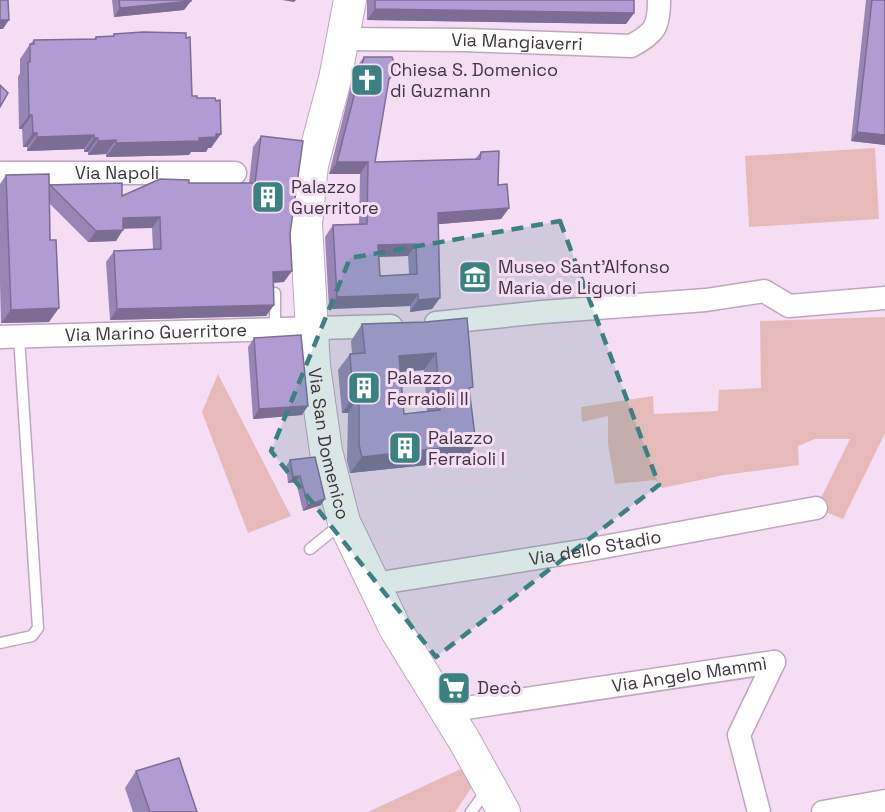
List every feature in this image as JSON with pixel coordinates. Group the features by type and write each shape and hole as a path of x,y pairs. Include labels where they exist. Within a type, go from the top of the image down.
{"street":[{"name":"Via San Domenico","path":"350,0 343,39 312,165 306,224 314,366 326,451 344,522 395,628 446,711 488,804"},
{"name":"Via Mangiaverri","path":"343,39 465,40 631,46 647,37 659,21 659,0"},
{"name":"Via Napoli","path":"0,173 235,173"},
{"name":"Via Marino Guerritore","path":"9,337 412,325 588,308 706,300 764,291 789,306 885,298"},
{"name":"Via dello Stadio","path":"374,584 587,550 816,508"},
{"name":"Via Angelo Mammì","path":"446,711 774,662 739,735 759,812"},
{"path":"823,812 885,801"}],"lane":[{"path":"274,328 275,292"},
{"path":"0,644 32,636 38,628 9,337"},
{"path":"310,549 344,522"}],"highlighted area":[{"path":"560,221 659,485 436,657 271,451 350,258"}],"shaded area":[{"path":"875,148 879,219 749,227 745,156"},
{"path":"885,317 885,433 843,519 816,508 850,439 815,439 798,446 799,465 724,475 662,488 656,480 615,484 608,444 608,416 582,422 581,407 653,396 654,414 718,411 719,390 761,388 760,321"},
{"path":"218,374 291,516 248,533 202,412"},
{"path":"465,767 474,784 455,812 368,812"}],"building":[{"path":"0,0 8,0 9,20 0,20"},
{"path":"119,0 191,0 191,1 120,8"},
{"path":"375,0 634,0 634,13 375,9"},
{"path":"872,0 885,0 885,135 857,132"},
{"path":"186,33 186,38 190,37 192,96 220,100 221,134 216,134 216,137 199,138 199,141 116,143 116,140 98,141 94,135 37,137 37,133 33,133 32,115 29,115 28,62 30,62 30,44 34,44 34,40 96,39 96,37 114,36 114,34"},
{"path":"364,57 392,57 395,72 389,79 375,162 480,159 481,152 499,151 498,185 507,184 509,208 438,213 440,298 418,300 418,294 337,297 333,225 367,224 368,162 337,162","holes":["416,244 417,274 380,276 378,245"]},
{"path":"0,85 8,93 0,107"},
{"path":"261,136 303,141 290,234 292,271 273,272 274,305 117,309 114,251 161,249 160,217 123,218 123,230 96,231 50,185 122,183 122,196 160,179 189,180 189,183 255,183"},
{"path":"49,174 50,240 56,240 59,308 11,310 6,175"},
{"path":"467,318 473,387 469,388 476,444 362,457 359,445 359,396 353,397 350,354 365,353 362,324","holes":["436,353 440,410 404,414 399,356"]},
{"path":"301,335 308,406 259,409 254,338"},
{"path":"315,457 325,499 308,505 300,476 293,477 290,460"},
{"path":"179,758 197,812 150,812 136,771"}],"place":[{"name":"Chiesa S. Domenico di Guzmann","path":"367,80"},
{"name":"Palazzo Guerritore","path":"268,197"},
{"name":"Museo Sant'Alfonso Maria de Liguori","path":"475,277"},
{"name":"Palazzo Ferraioli II","path":"364,388"},
{"name":"Palazzo Ferraioli I","path":"405,448"},
{"name":"Decò","path":"454,688"}]}
